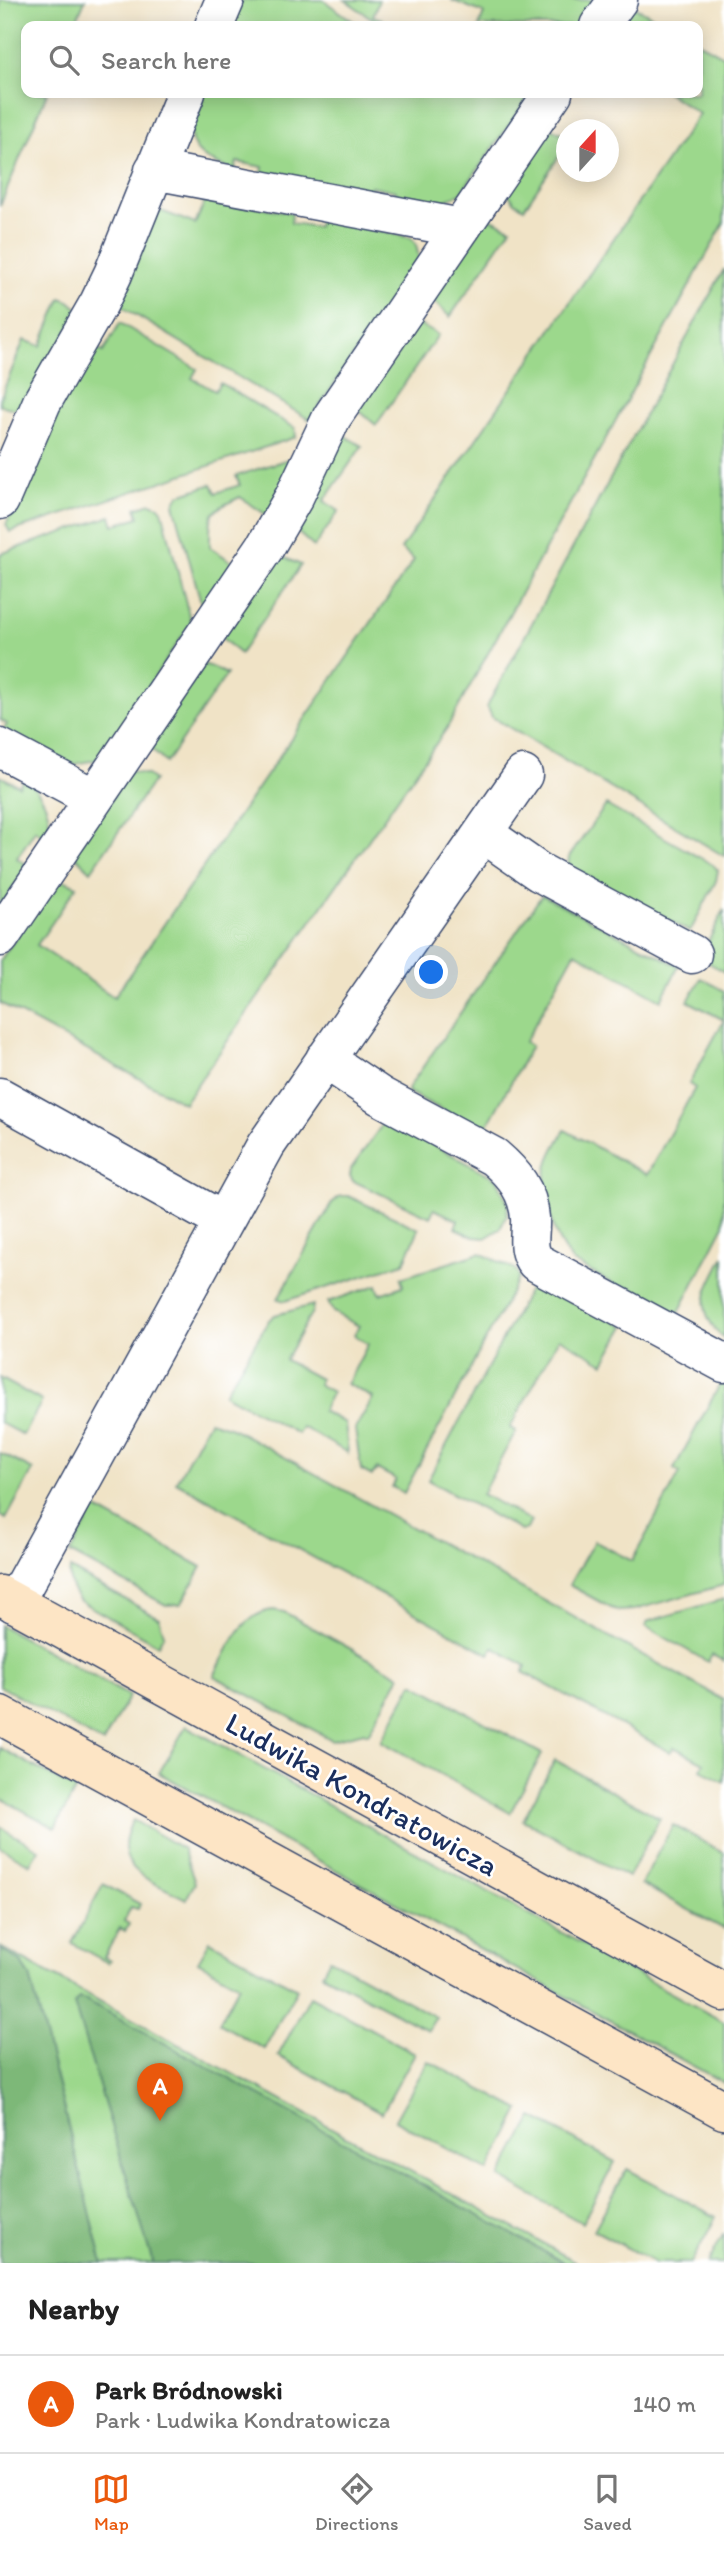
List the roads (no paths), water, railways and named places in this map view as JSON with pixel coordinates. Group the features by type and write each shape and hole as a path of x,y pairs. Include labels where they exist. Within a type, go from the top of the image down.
{"main road":[{"name":"Ludwika Kondratowicza","path":"7,1599 724,1992"},
{"path":"0,1715 724,2110"}],"street":[{"path":"216,21 225,0"},
{"path":"603,21 618,0"},
{"path":"0,500 49,387 113,274 184,98"},
{"path":"5,930 274,533 332,417 550,98"},
{"path":"154,170 461,228"},
{"path":"0,748 94,798"},
{"path":"7,1599 266,1145 523,775"},
{"path":"483,833 539,872 692,954"},
{"path":"325,1059 380,1096 494,1157 506,1168 519,1183 527,1203 530,1250 536,1262 724,1363"},
{"path":"0,1097 223,1221"}],"place":[{"name":"Park Bródnowski","path":"160,2121"}]}
